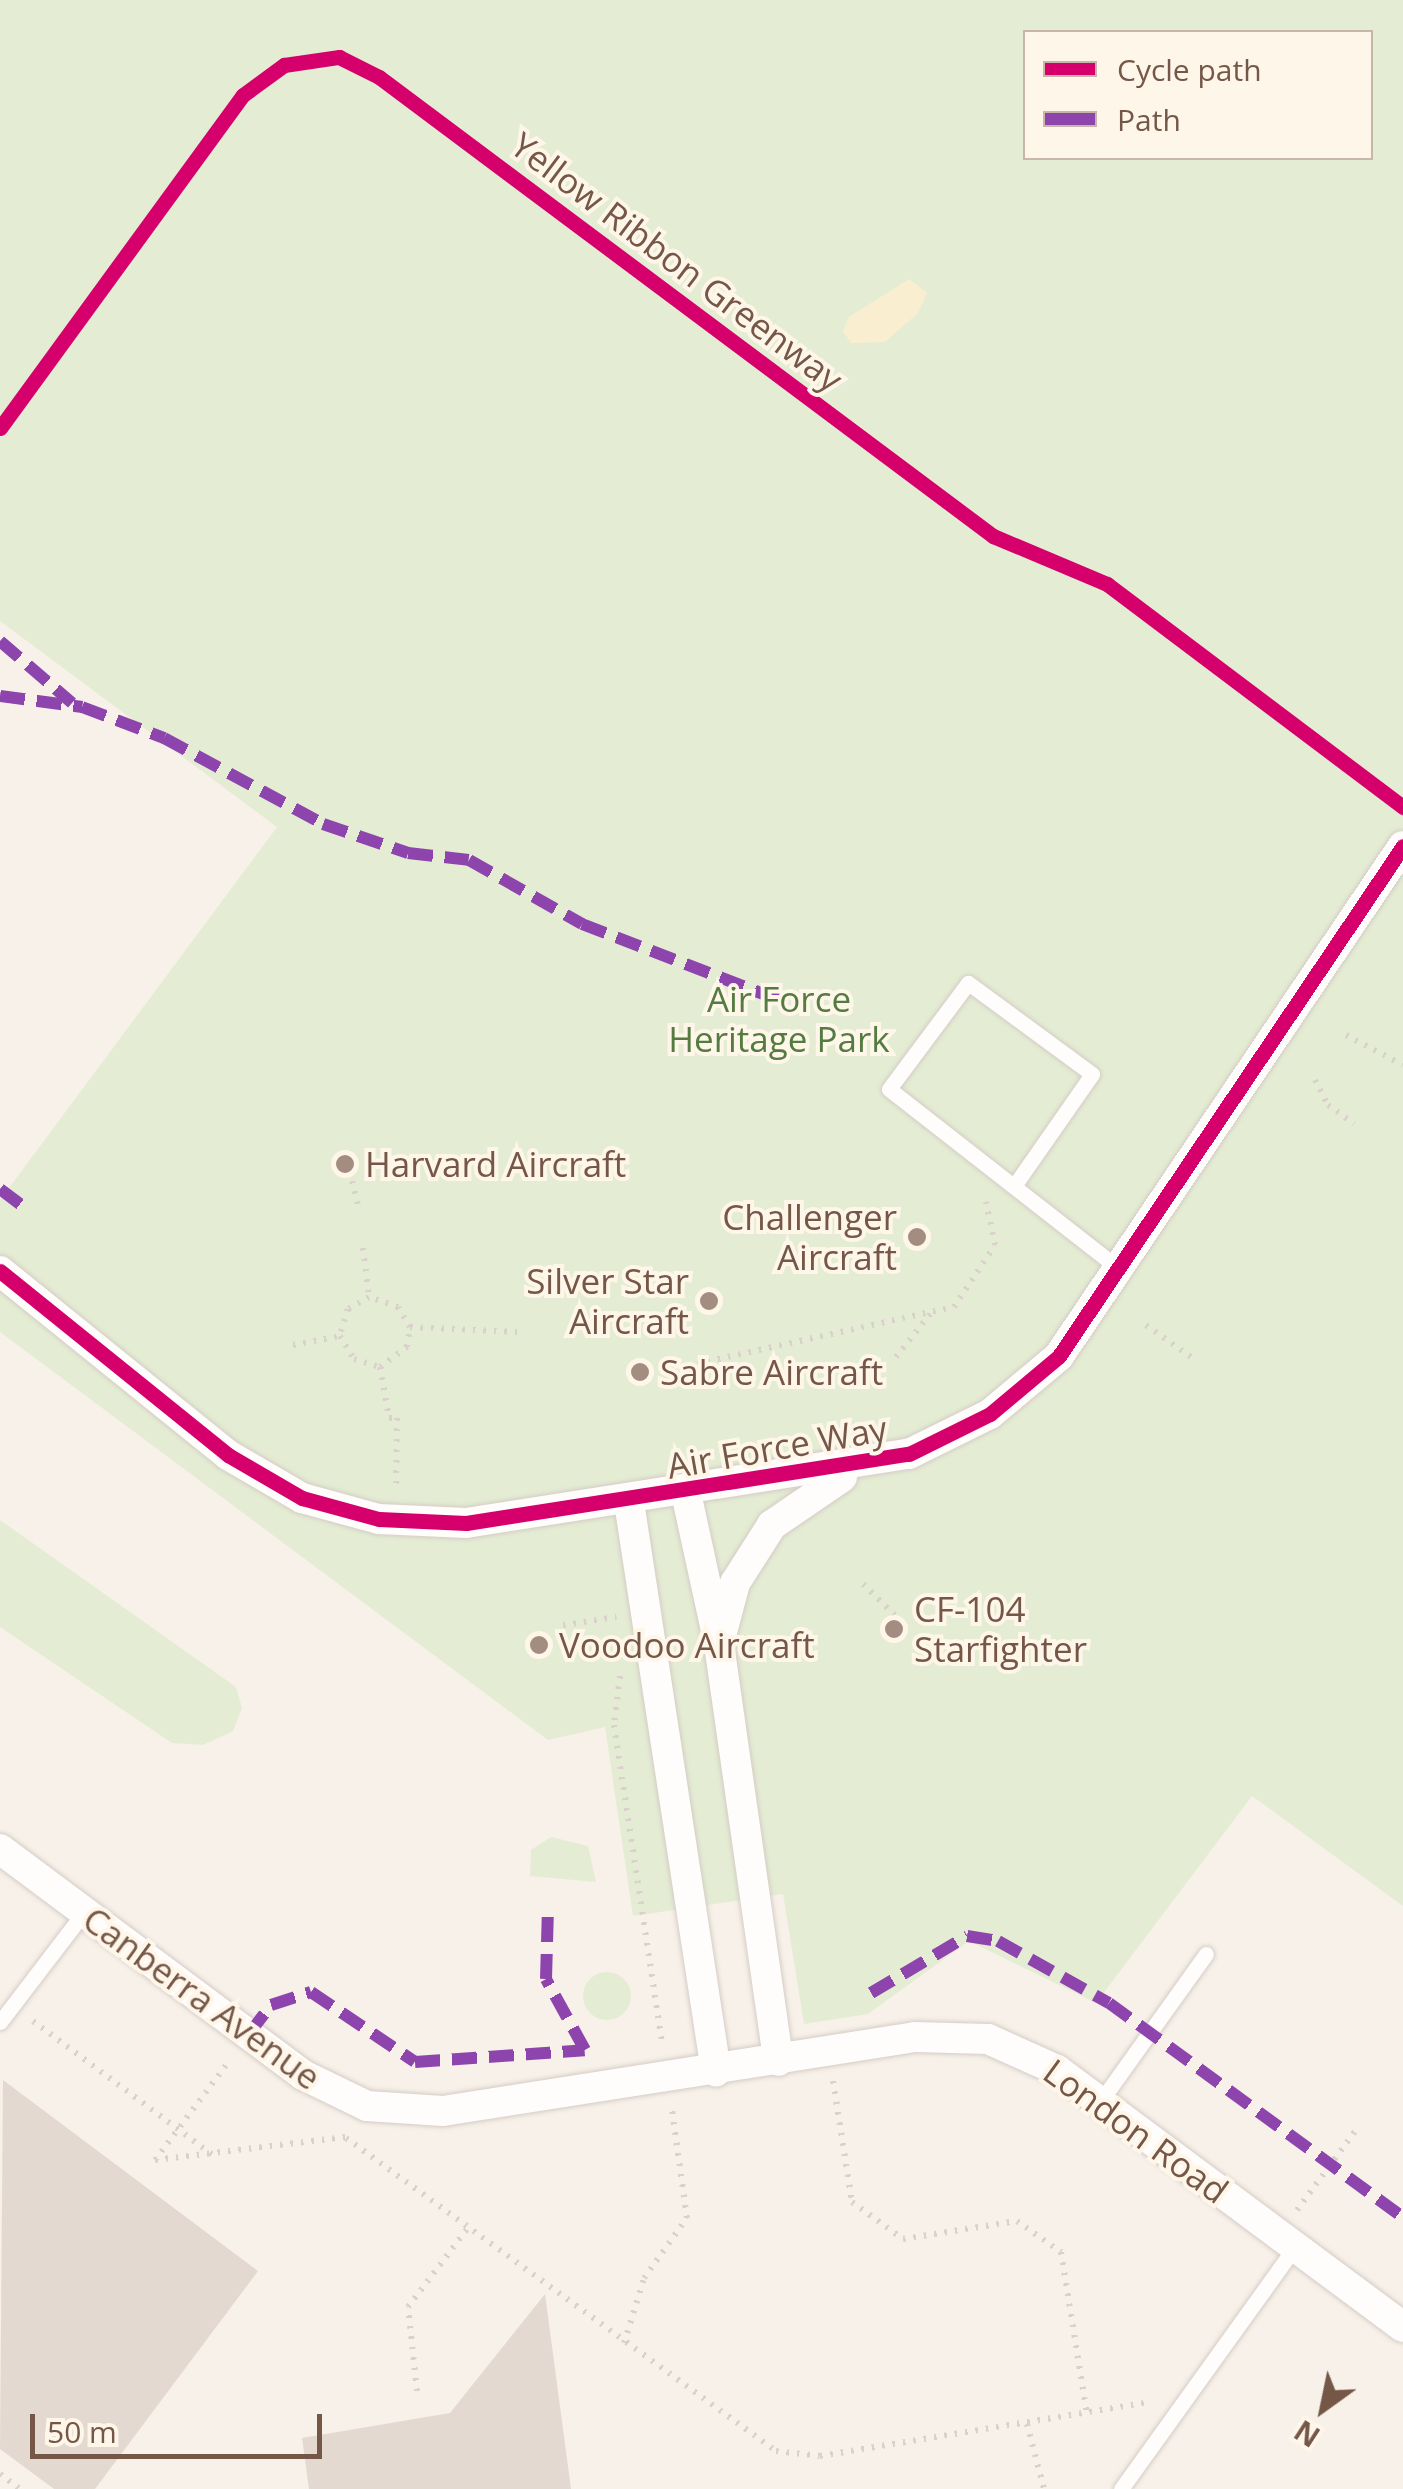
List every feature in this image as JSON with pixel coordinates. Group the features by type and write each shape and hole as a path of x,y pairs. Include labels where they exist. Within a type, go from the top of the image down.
{"street":[{"name":"Air Force Way","path":"0,1272 259,1474 302,1498 396,1521 466,1522 854,1469 990,1414 1059,1356 1122,1270 1403,846"},
{"path":"719,1644 735,1582 772,1525 854,1469"},
{"name":"Air Force Way","path":"686,1493 719,1644 778,2060"},
{"name":"Air Force Way","path":"629,1502 716,2070"},
{"name":"Canberra Avenue","path":"0,1849 332,2093 406,2113 716,2070"},
{"name":"London Road","path":"716,2070 954,2034 1021,2051 1100,2102 1403,2327"}],"lane":[{"path":"1014,1186 1092,1074 968,983 889,1089 1122,1270"},
{"path":"0,2022 84,1912"},
{"path":"1100,2102 1206,1954"},
{"path":"1121,2489 1287,2240"}],"path":[{"path":"1346,1034 1403,1065"},
{"path":"1315,1080 1328,1105 1354,1124"},
{"path":"352,1181 359,1210"},
{"path":"687,1366 954,1307 995,1245 986,1202"},
{"path":"363,1248 369,1297"},
{"path":"369,1297 398,1307 410,1327 401,1355 380,1367 354,1359 340,1336 348,1309 369,1297"},
{"path":"896,1357 932,1312"},
{"path":"1146,1325 1191,1357"},
{"path":"410,1327 520,1332"},
{"path":"293,1345 340,1336"},
{"path":"380,1367 389,1418 398,1418 396,1521"},
{"path":"864,1584 903,1623 882,1640"},
{"path":"563,1625 623,1616"},
{"path":"12,2006 213,2155"},
{"path":"249,2034 155,2160 365,2135"},
{"path":"833,2081 852,2202 904,2239 1018,2221 1061,2252 1088,2414"},
{"path":"651,2104 670,2101"},
{"path":"1287,2240 1356,2130"},
{"path":"346,2137 776,2451 820,2456 1027,2424 1155,2402 1165,2388"},
{"path":"417,2392 408,2307 467,2228"},
{"path":"1027,2424 1044,2489"},
{"path":"0,2474 15,2488"}],"green space":[{"name":"Air Force Heritage Park","path":"0,0 1403,0 1403,1906 1252,1796 1096,2003 969,1941 868,2014 804,2024 783,1894 633,1916 605,1727 548,1740 0,1332 0,1200 277,827 0,621"},
{"path":"0,1520 236,1687 242,1708 233,1731 203,1745 172,1743 0,1627"},
{"path":"551,1837 588,1846 596,1882 530,1876 531,1850"},
{"path":"607,1972 624,1979 631,1996 624,2013 607,2020 590,2013 583,1996 590,1979"}],"sand":[{"path":"909,279 927,293 918,313 885,342 851,343 843,331 849,317"}],"building":[{"path":"3,2080 258,2271 95,2489 54,2489 0,2449"},
{"path":"545,2294 571,2489 309,2489 302,2438 450,2413"}],"marked path":[{"path":"0,641 72,703"},
{"path":"0,696 82,707 164,738 323,824 408,853 469,860 582,924 787,1003"},
{"path":"0,1189 21,1205"},
{"path":"249,2034 271,2005 311,1992 415,2062 585,2050 546,1979 548,1908"},
{"path":"871,1993 967,1936 998,1941 1109,2003 1403,2217"}],"cycle path":[{"name":"Yellow Ribbon Greenway","path":"0,428 243,95 284,65 339,57 379,77 993,536 1107,584 1403,807"},
{"path":"0,1271 228,1455 302,1498 379,1519 466,1523 909,1454 990,1414 1059,1356 1403,846"}],"place":[{"name":"Harvard Aircraft","path":"345,1164"},
{"name":"Challenger Aircraft","path":"917,1237"},
{"name":"Silver Star Aircraft","path":"709,1301"},
{"name":"Sabre Aircraft","path":"640,1372"},
{"name":"CF-104 Starfighter","path":"894,1629"},
{"name":"Voodoo Aircraft","path":"539,1645"}]}
